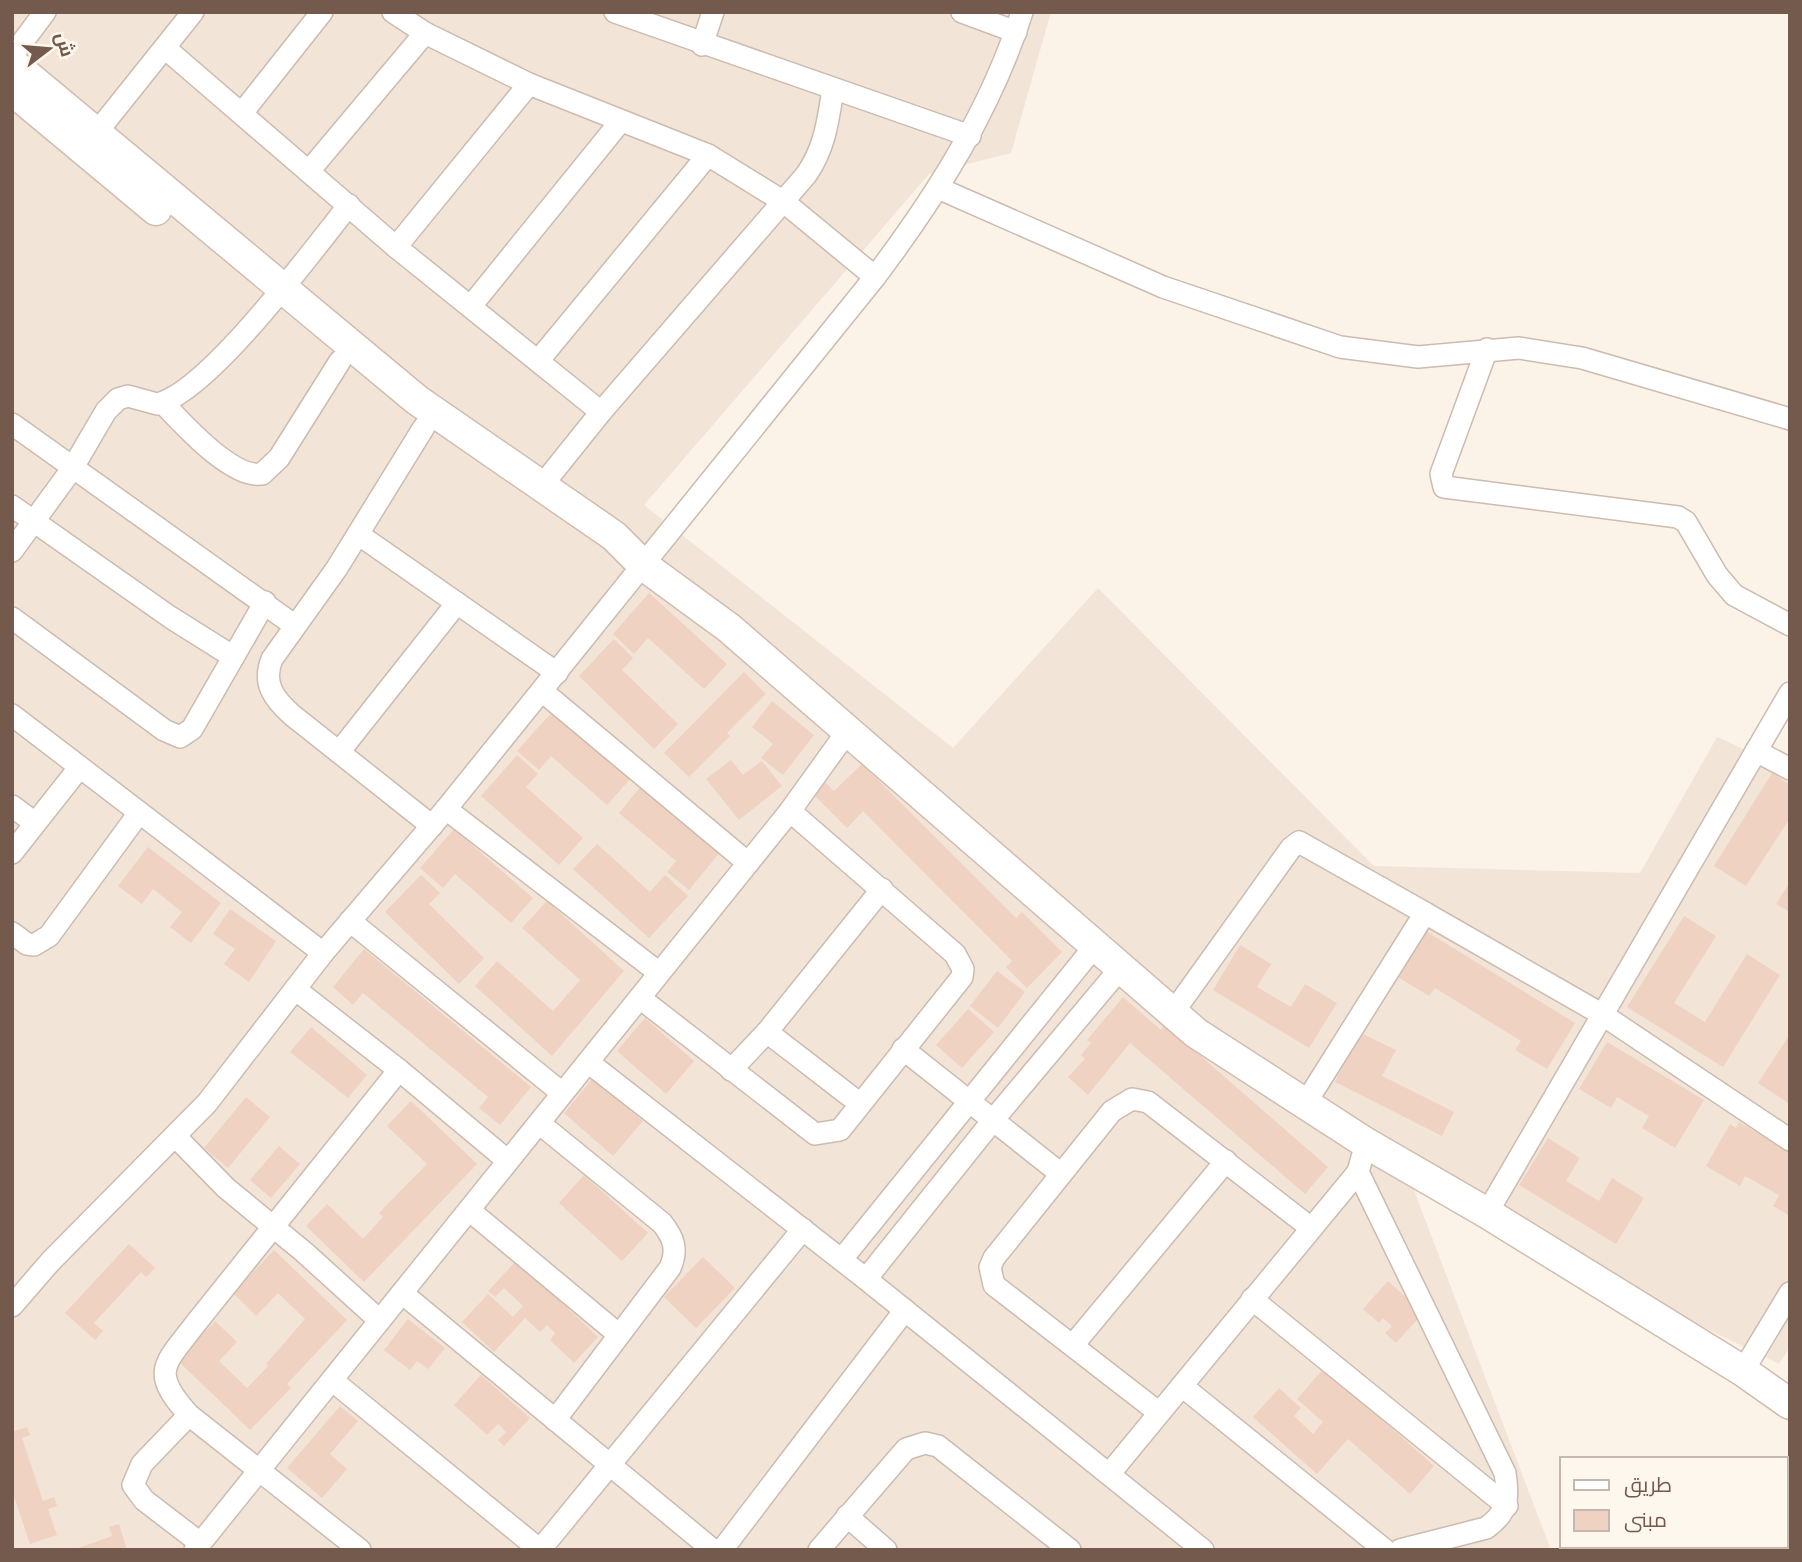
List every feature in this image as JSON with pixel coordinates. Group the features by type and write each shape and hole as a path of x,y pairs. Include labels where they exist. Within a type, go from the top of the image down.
{"main road":[{"path":"12,63 97,132 276,297 340,361 424,427 606,554 643,565"},
{"path":"12,90 276,297 541,488 614,536 643,565 730,628 849,729 1172,1014 1366,1143 1487,1213 1743,1371 1790,1404"}],"street":[{"path":"97,132 193,12"},
{"path":"242,113 322,12"},
{"path":"393,12 425,33 529,84 708,155 784,202 875,277"},
{"path":"615,12 702,45 970,136"},
{"path":"702,45 713,12"},
{"path":"12,1306 50,1262 207,1103 323,953 446,809 875,277 938,188 970,136 1019,22 962,12"},
{"path":"12,56 41,14"},
{"path":"309,171 425,33"},
{"path":"165,48 397,247 601,412"},
{"path":"397,247 529,84"},
{"path":"541,488 601,412 784,202 820,155 833,89"},
{"path":"471,306 620,122"},
{"path":"538,361 708,155"},
{"path":"938,188 1163,286 1340,347 1418,357 1519,348 1582,358 1790,419"},
{"path":"12,551 72,469 97,424 118,399 128,396 154,404 163,403 190,387 276,297 349,205"},
{"path":"1487,349 1441,474 1444,487 1678,517 1686,523 1717,575 1734,595 1790,625"},
{"path":"163,403 215,453 253,475 262,474 279,458 340,361"},
{"path":"12,424 295,625"},
{"path":"424,427 358,534 272,659 268,685 282,706 432,826"},
{"path":"12,506 170,617 232,656"},
{"path":"358,534 557,673"},
{"path":"12,618 177,738 192,729 265,602"},
{"path":"339,752 457,603"},
{"path":"542,691 748,863"},
{"path":"1487,1213 1790,692"},
{"path":"12,715 323,953"},
{"path":"189,1415 142,1464 134,1485 149,1504 197,1546 333,1381 658,972 790,811 849,729"},
{"path":"1756,751 1790,769"},
{"path":"12,853 79,768"},
{"path":"12,806 35,823"},
{"path":"446,809 658,972"},
{"path":"640,998 815,1134 840,1130 962,977 963,969 955,954 790,811"},
{"path":"12,933 27,944 34,945 49,936 139,813"},
{"path":"1172,1014 1291,848 1305,842 1603,1015 1790,1139"},
{"path":"731,1070 767,1032 882,889"},
{"path":"1305,1104 1425,913"},
{"path":"350,921 562,1093"},
{"path":"842,1259 1094,947"},
{"path":"866,1279 994,1119 1119,970"},
{"path":"295,989 399,1070 508,1161"},
{"path":"767,1032 859,1104"},
{"path":"903,1049 1061,1174"},
{"path":"588,1062 842,1259 1203,1550"},
{"path":"360,1550 189,1415 165,1381 167,1362 399,1070"},
{"path":"1158,1412 994,1285 990,1275 994,1258 1112,1111 1132,1099 1148,1102 1311,1228"},
{"path":"539,1123 662,1223 673,1237 674,1258 670,1268 555,1420"},
{"path":"175,1136 226,1188 273,1226 379,1321"},
{"path":"1110,1473 1358,1172 1366,1143"},
{"path":"1073,1345 1226,1161"},
{"path":"1358,1172 1505,1473 1507,1506 1497,1521 1472,1534 1400,1550"},
{"path":"469,1210 618,1334"},
{"path":"333,1381 540,1550 612,1466 803,1230"},
{"path":"402,1293 713,1550"},
{"path":"1743,1371 1790,1293"},
{"path":"1252,1299 1507,1506"},
{"path":"722,1550 905,1310"},
{"path":"1182,1386 1385,1550"},
{"path":"819,1550 906,1449 925,1443 937,1446 1070,1550"},
{"path":"847,1516 886,1550"}],"shaded area":[{"path":"12,12 1051,12 1011,153 929,174 644,505 953,748 1098,588 1374,866 1640,873 1717,737 1790,770 1790,1347 1779,1364 1412,1185 1551,1550 12,1550"}],"building":[{"path":"649,593 727,664 704,689 648,638 634,654 613,634"},
{"path":"614,639 633,658 622,670 678,724 654,749 579,676"},
{"path":"744,672 766,694 727,733 730,736 689,777 664,753"},
{"path":"772,701 814,735 783,775 761,758 773,744 752,727"},
{"path":"553,711 630,779 607,805 551,756 539,770 517,751"},
{"path":"517,755 538,774 526,787 583,838 559,865 481,796"},
{"path":"731,760 743,775 762,761 782,786 739,820 706,779"},
{"path":"862,764 1016,918 1022,912 1062,952 1027,988 1006,967 1012,961 863,811 847,828 813,794 825,782 834,791"},
{"path":"1772,773 1790,785 1790,818 1746,886 1714,866"},
{"path":"642,785 721,851 689,890 667,872 676,861 619,813"},
{"path":"454,829 533,898 511,923 455,874 443,888 420,868"},
{"path":"597,844 650,892 665,875 688,896 649,938 573,869"},
{"path":"148,847 221,903 191,943 170,927 182,912 153,889 142,904 118,886"},
{"path":"421,875 440,893 429,904 484,958 459,984 385,912"},
{"path":"1790,882 1790,912 1776,904"},
{"path":"547,901 624,971 552,1056 475,986 497,961 553,1011 580,980 522,928"},
{"path":"230,909 276,941 249,982 224,964 235,949 213,934"},
{"path":"1684,916 1716,936 1674,1003 1705,1022 1747,954 1780,975 1723,1067 1627,1007"},
{"path":"1424,930 1575,1023 1547,1069 1515,1050 1521,1041 1435,988 1429,996 1396,976"},
{"path":"1240,945 1271,964 1257,987 1291,1007 1305,984 1337,1003 1309,1048 1213,990"},
{"path":"364,949 531,1087 500,1125 479,1108 488,1097 363,993 353,1005 333,987"},
{"path":"997,971 1025,992 998,1028 970,1006"},
{"path":"1123,997 1161,1030 1165,1025 1328,1167 1305,1194 1130,1043 1088,1095 1068,1077 1085,1059 1081,1055 1091,1043 1087,1040"},
{"path":"968,1009 994,1032 962,1068 936,1045"},
{"path":"645,1018 694,1061 666,1094 617,1051"},
{"path":"311,1027 367,1075 348,1098 290,1052"},
{"path":"1359,1032 1396,1050 1382,1076 1454,1112 1442,1136 1335,1082"},
{"path":"1790,1034 1790,1104 1758,1083"},
{"path":"1607,1042 1704,1100 1675,1148 1642,1128 1649,1116 1617,1097 1611,1108 1579,1089"},
{"path":"593,1078 643,1121 613,1156 564,1113"},
{"path":"246,1097 270,1117 228,1168 204,1148"},
{"path":"411,1101 477,1164 364,1282 306,1226 327,1204 363,1239 383,1217 379,1213 427,1164 387,1126"},
{"path":"1739,1122 1790,1152 1790,1216 1773,1206 1779,1195 1745,1176 1740,1186 1706,1166 1730,1124 1736,1128"},
{"path":"1548,1138 1580,1158 1566,1181 1599,1201 1612,1178 1644,1198 1616,1244 1519,1185"},
{"path":"279,1146 300,1164 271,1198 250,1180"},
{"path":"584,1175 648,1233 622,1261 559,1203"},
{"path":"129,1244 155,1268 146,1277 141,1272 94,1323 103,1331 95,1340 65,1313"},
{"path":"274,1250 347,1320 287,1384 291,1388 250,1430 177,1360 215,1321 237,1342 219,1361 247,1388 268,1366 266,1364 305,1319 278,1293 256,1316 233,1293"},
{"path":"703,1257 735,1288 696,1328 664,1297"},
{"path":"517,1260 598,1337 574,1363 550,1340 555,1333 547,1325 540,1332 525,1318 494,1352 462,1322 488,1294 513,1317 523,1306 504,1288 495,1297 488,1291"},
{"path":"1388,1281 1423,1313 1396,1343 1385,1333 1392,1326 1383,1318 1379,1323 1363,1309"},
{"path":"408,1319 445,1348 428,1369 417,1361 410,1370 384,1350"},
{"path":"1324,1368 1434,1466 1410,1494 1348,1439 1317,1474 1253,1417 1279,1388 1301,1408 1294,1416 1313,1434 1323,1422 1297,1399"},
{"path":"481,1375 530,1418 504,1446 498,1440 506,1432 498,1424 487,1435 454,1405"},
{"path":"340,1406 358,1421 330,1454 347,1469 322,1498 287,1468"},
{"path":"27,1427 30,1435 22,1438 43,1501 54,1497 57,1506 48,1509 57,1535 30,1544 12,1491 12,1432"},
{"path":"119,1524 127,1550 73,1550 112,1536 109,1527"}]}
